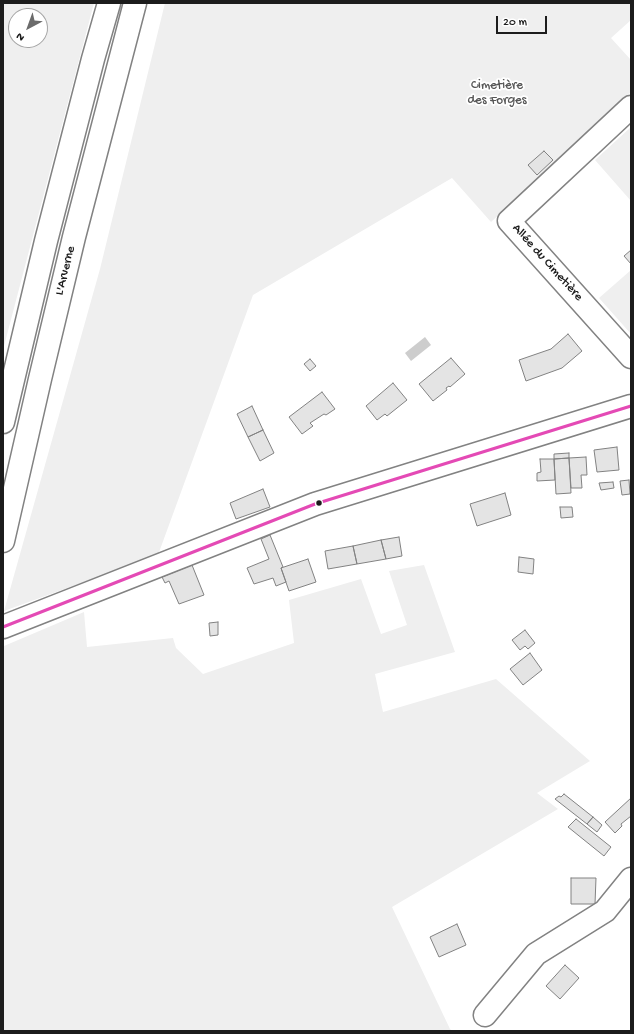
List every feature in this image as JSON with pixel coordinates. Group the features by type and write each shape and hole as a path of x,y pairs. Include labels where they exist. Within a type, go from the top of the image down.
{"main road":[{"name":"L'Arverne","path":"3,422 46,241 109,3"},
{"name":"L'Arverne","path":"3,541 71,252 135,3"},
{"name":"Allée du Cimetière","path":"631,107 510,221 631,357"},
{"path":"3,627 315,504 631,406"},
{"path":"485,1015 536,954 605,910 631,879"}],"green space":[{"path":"3,3 94,3 3,350"},
{"name":"Cimetière des Forges","path":"165,3 631,3 631,20 611,38 631,60 631,92 491,222 452,178 253,295 158,555 4,611 100,269"},
{"path":"631,127 631,201 595,160"},
{"path":"631,270 631,334 599,298"},
{"path":"424,565 455,652 375,674 383,712 496,679 590,761 537,793 558,809 392,907 452,1031 3,1031 4,646 84,612 87,647 173,638 176,648 203,674 294,643 289,600 361,579 381,634 407,625 389,571"}],"shaded area":[{"path":"425,337 431,345 411,361 405,353"}],"building":[{"path":"544,151 553,160 537,175 528,165"},
{"path":"631,250 631,264 624,256"},
{"path":"568,334 582,351 562,368 526,381 519,360 551,349"},
{"path":"451,358 465,374 450,387 449,386 446,388 447,390 433,401 419,384"},
{"path":"310,359 316,366 310,371 304,364"},
{"path":"393,383 407,400 387,416 385,414 377,420 366,406"},
{"path":"322,392 335,409 310,423 313,426 302,434 289,417"},
{"path":"252,406 263,430 248,437 237,414"},
{"path":"263,430 274,453 260,461 248,437"},
{"path":"617,447 619,470 597,472 594,450"},
{"path":"569,453 569,458 554,459 554,454"},
{"path":"586,457 587,475 581,475 582,488 571,488 569,458"},
{"path":"569,458 571,493 556,494 554,459"},
{"path":"540,459 554,459 555,480 537,481 537,473 541,472"},
{"path":"629,480 630,494 622,495 620,481"},
{"path":"613,482 614,488 601,490 599,483"},
{"path":"263,489 270,507 236,519 230,503"},
{"path":"505,493 511,515 477,526 470,504"},
{"path":"560,507 572,507 573,517 561,518"},
{"path":"270,535 283,567 281,568 286,582 276,586 273,578 254,584 247,568 269,559 261,539"},
{"path":"399,537 402,556 386,559 381,540"},
{"path":"381,540 386,559 357,564 353,546"},
{"path":"353,546 357,564 328,569 325,551"},
{"path":"519,557 534,559 533,574 518,572"},
{"path":"308,559 316,582 289,591 281,568"},
{"path":"192,565 204,595 179,604 169,581 165,583 162,577"},
{"path":"218,622 218,635 210,636 209,623"},
{"path":"525,630 535,643 528,649 525,646 520,650 512,640"},
{"path":"530,653 542,670 523,685 510,669"},
{"path":"564,794 593,817 587,824 555,799"},
{"path":"631,798 631,816 621,824 622,826 615,833 605,822"},
{"path":"593,817 602,825 597,832 587,824"},
{"path":"576,819 611,847 604,856 568,827"},
{"path":"571,878 596,878 595,904 571,904"},
{"path":"457,924 466,945 439,957 430,937"},
{"path":"565,965 579,978 560,999 546,986"}],"transit line":[{"path":"3,627 315,504 631,406"}]}
